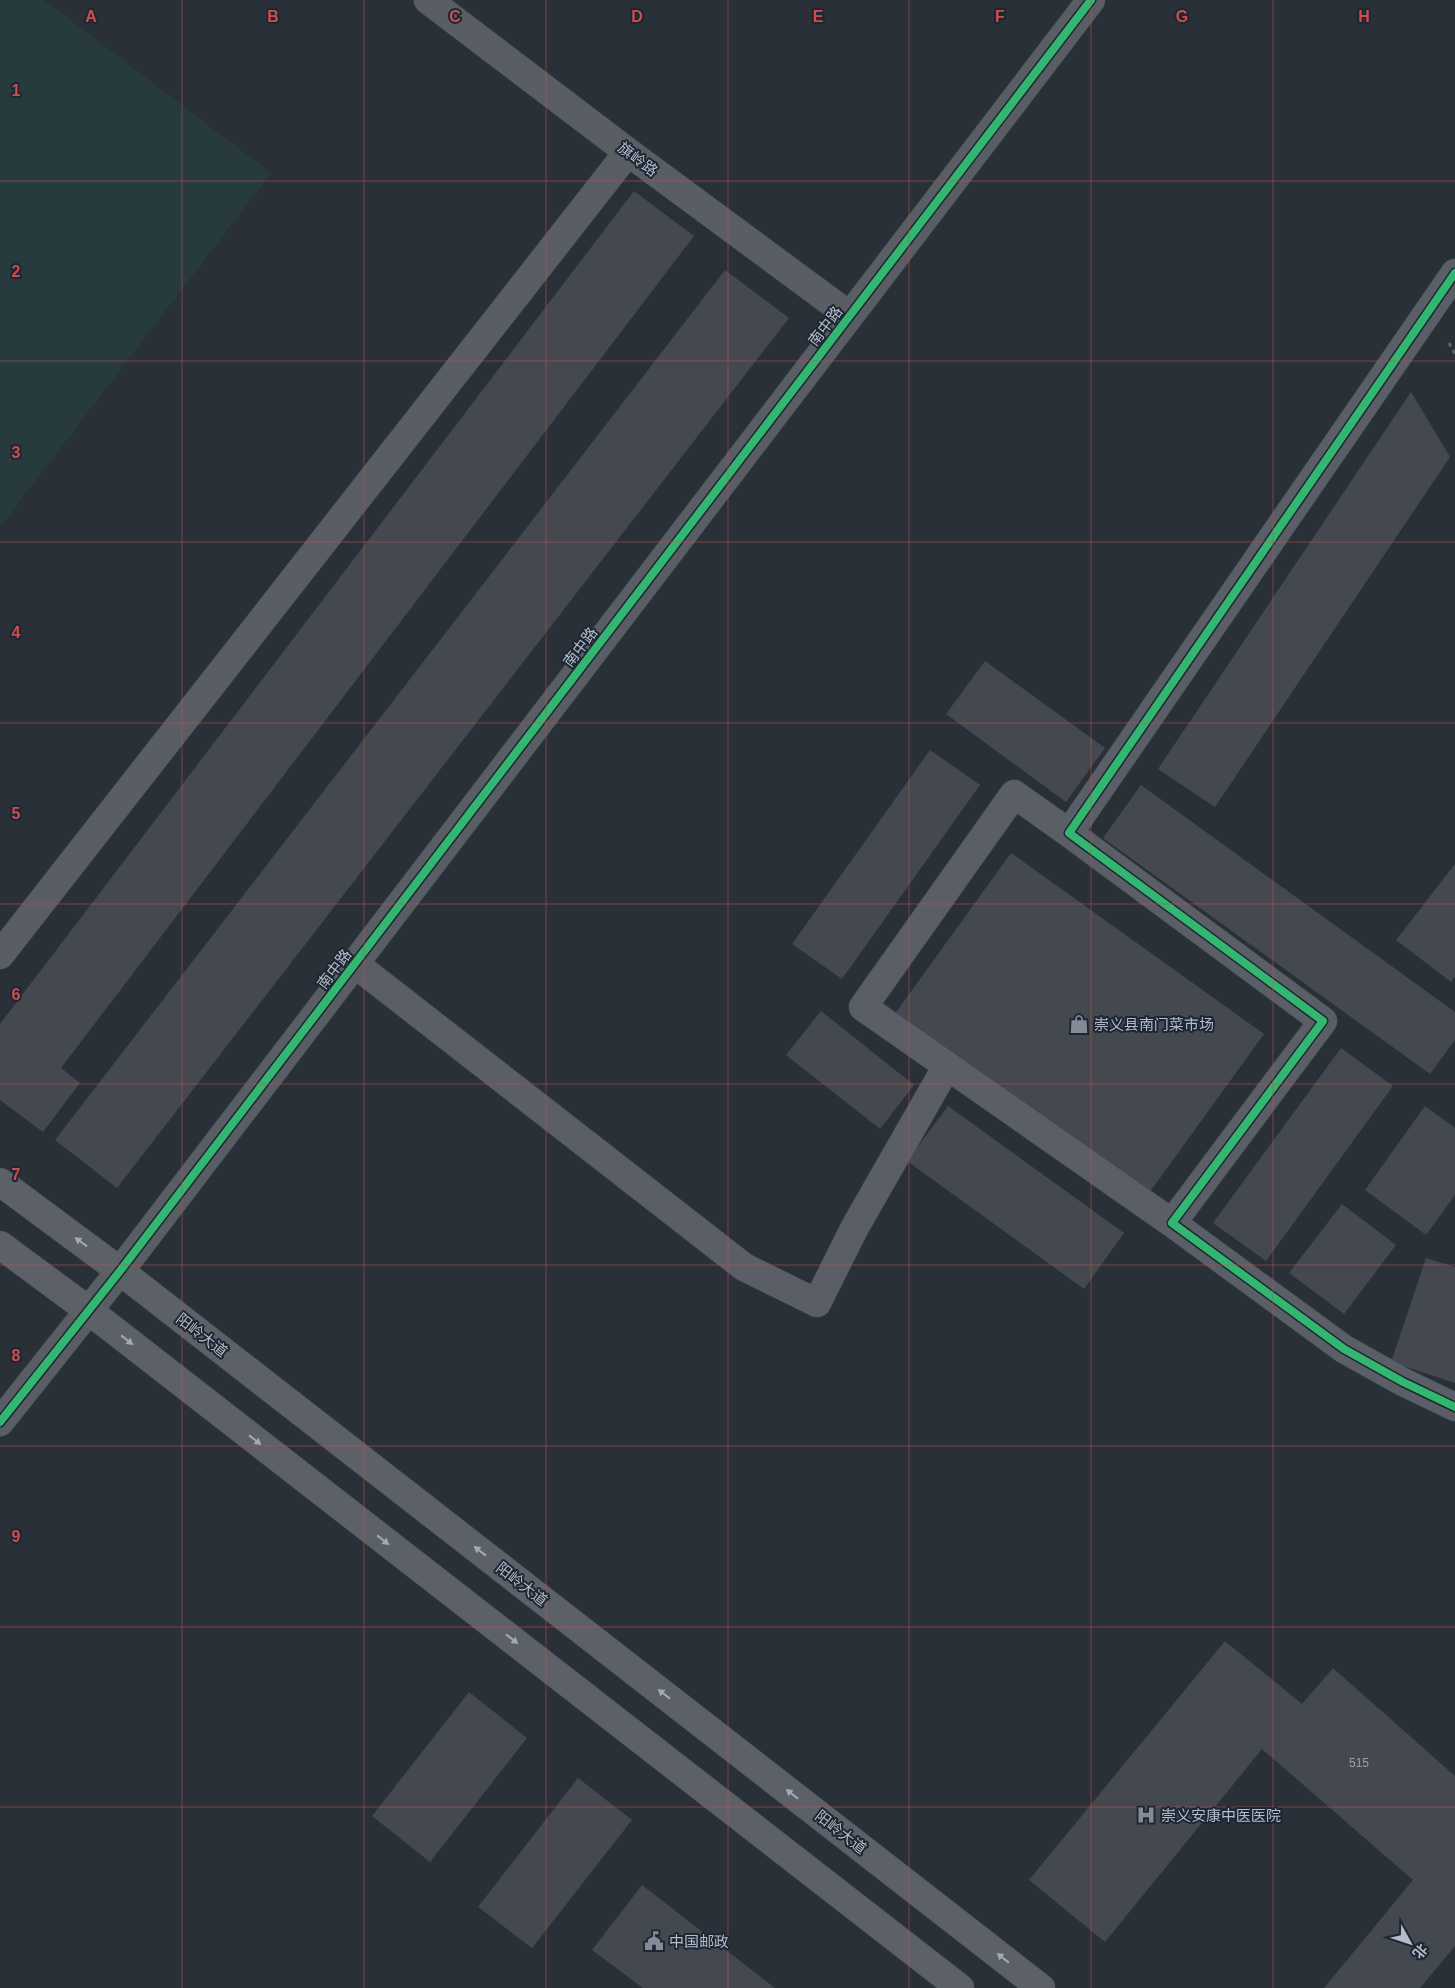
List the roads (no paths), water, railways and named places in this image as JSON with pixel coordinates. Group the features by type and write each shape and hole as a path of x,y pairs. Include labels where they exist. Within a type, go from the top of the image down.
{"main road":[{"name":"阳岭大道","path":"0,1182 120,1271 1042,1988"},
{"path":"0,1245 88,1310 960,1988"}],"street":[{"name":"旗岭路","path":"428,0 628,152 850,316"},
{"name":"南中路","path":"0,1422 120,1271 1091,0"},
{"path":"0,955 628,152"},
{"path":"1069,833 1455,273"},
{"path":"1172,1223 1323,1021 1014,794 863,1007 1172,1223 1344,1349 1403,1382 1455,1407"},
{"path":"355,964 744,1267 817,1303 855,1227 947,1066"}],"place":[{"name":"崇义县南门菜市场","path":"1079,1024"},
{"name":"崇义安康中医医院","path":"1146,1815"},
{"name":"中国邮政","path":"654,1941"}]}
